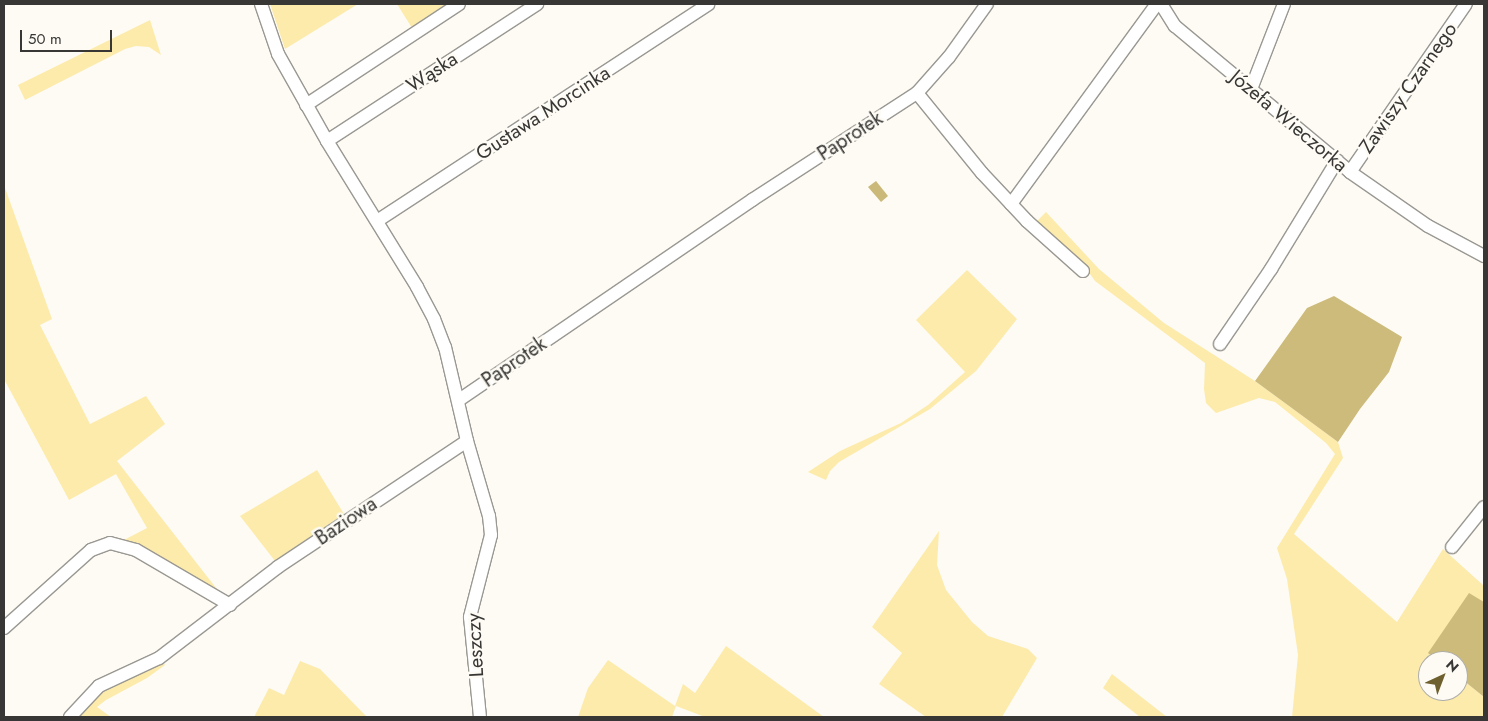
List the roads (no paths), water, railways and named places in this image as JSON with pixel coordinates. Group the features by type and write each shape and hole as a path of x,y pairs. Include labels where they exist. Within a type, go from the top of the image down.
{"street":[{"name":"Paprotek","path":"261,4 278,54 327,141 377,221 434,319 445,347 459,400 467,441 489,516"},
{"path":"306,104 459,4"},
{"name":"Wąska","path":"327,141 537,4"},
{"name":"Gustawa Morcinka","path":"377,221 708,4"},
{"name":"Paprotek","path":"459,400 760,195 917,93 948,57 987,4"},
{"path":"1011,204 1157,4"},
{"name":"Józefa Wieczorka","path":"1161,4 1175,26 1337,162 1428,226 1484,255"},
{"path":"1251,89 1284,4"},
{"name":"Zawiszy Czarnego","path":"1350,172 1466,4"},
{"path":"917,93 982,174 1011,204 1083,270"},
{"path":"1220,344 1271,268 1337,162"},
{"name":"Baziowa","path":"70,717 99,686 159,658 293,556 467,441"},
{"path":"1452,547 1484,507"},
{"name":"Leszczy","path":"480,717 470,617 491,535 489,516"},
{"path":"4,628 91,550 110,544 136,550 230,605"}]}
